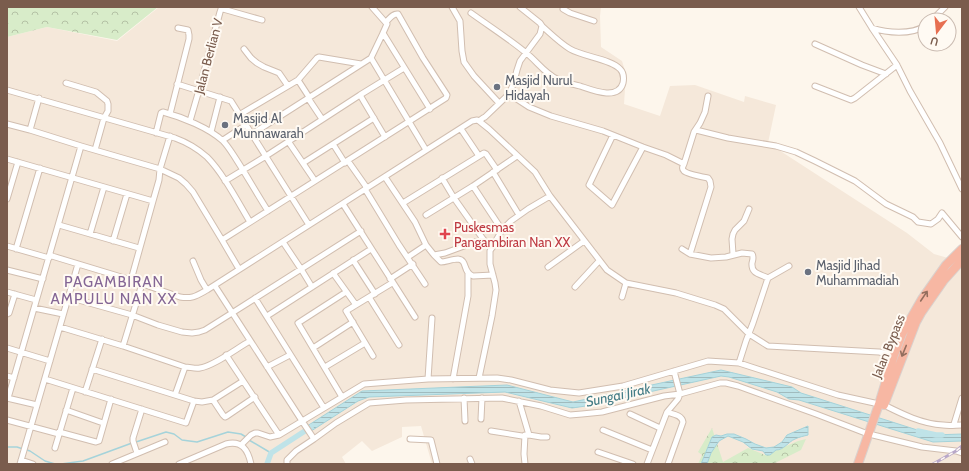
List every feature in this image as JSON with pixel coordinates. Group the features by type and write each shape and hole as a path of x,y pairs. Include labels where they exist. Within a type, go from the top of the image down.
{"highway":[{"name":"Jalan Bypass","path":"862,464 880,407 916,322 941,278 946,265 962,249"},
{"name":"Jalan Bypass","path":"880,407 894,355 902,334 922,299 941,278 962,260"},
{"name":"Jalan Bypass","path":"858,464 871,433"}],"street":[{"path":"372,7 386,22"},
{"path":"452,7 460,21 464,62 474,76 499,103"},
{"path":"471,13 526,52 545,72 558,80 600,92 617,92 620,89 623,85 624,78 622,71 618,67 569,49 542,26 537,19 520,7"},
{"path":"564,7 563,9 570,13 594,21"},
{"path":"859,7 897,65 910,92 940,144 962,189"},
{"name":"Jalan Berlian V","path":"190,121 221,10 223,8 237,10 262,20"},
{"path":"222,240 430,109 445,99 447,95 423,58 398,14 396,14 386,22 386,26 371,58 252,134"},
{"path":"7,246 52,256 180,297 193,298 472,121 482,119 509,94 518,65 540,34 542,26"},
{"path":"170,114 189,39 188,30 178,28"},
{"path":"872,28 909,32 917,30"},
{"path":"383,33 430,109"},
{"path":"815,44 886,74"},
{"path":"244,49 257,63 279,73 288,86"},
{"path":"240,116 298,80 319,57 361,64"},
{"path":"371,58 426,150"},
{"path":"815,86 851,100 897,65"},
{"path":"225,181 404,68"},
{"path":"298,80 322,119"},
{"path":"66,83 96,92 107,101 109,107 104,118 95,150"},
{"path":"177,84 231,101 309,225"},
{"path":"7,90 181,140 207,157 225,181 250,222"},
{"path":"509,94 529,107 551,116 603,131 666,155 684,164"},
{"path":"360,95 386,137"},
{"path":"690,254 711,184 708,178 685,172 682,167 694,132 705,112 708,96"},
{"path":"211,132 220,97"},
{"path":"30,130 39,98"},
{"path":"156,133 161,113 163,112 190,121 223,140 268,211"},
{"path":"303,163 374,118"},
{"path":"482,119 489,129 536,172 550,196 606,270 626,283 676,293 715,305 724,309 749,334 768,346 879,352 894,355"},
{"path":"7,124 160,169 179,178 193,192 239,269"},
{"path":"223,140 246,125"},
{"path":"461,129 479,156"},
{"path":"696,130 728,138 776,146 796,152 815,160 855,181 886,204 913,217 918,222 931,224 942,214 962,237"},
{"path":"614,135 589,185 612,205 643,147"},
{"path":"130,280 170,136"},
{"path":"288,141 315,181"},
{"path":"333,144 366,189 425,284"},
{"path":"37,405 8,398 81,146"},
{"path":"403,203 482,153 485,153 519,215"},
{"path":"426,215 473,186 517,156"},
{"path":"7,159 153,201"},
{"path":"7,199 18,162"},
{"path":"16,249 40,168"},
{"path":"385,177 415,222 426,245 434,255 441,262 458,259 462,260 468,274 467,304 453,379"},
{"path":"442,178 483,239 492,248"},
{"path":"473,186 502,230"},
{"path":"90,234 104,187"},
{"path":"113,241 127,194"},
{"path":"479,378 496,290 489,259 492,248 502,230 511,221 550,196"},
{"path":"343,204 415,317"},
{"path":"733,254 733,234 744,221 749,210"},
{"path":"59,225 139,248"},
{"path":"68,298 132,315 176,331 192,333 199,332 205,330 361,231"},
{"path":"434,255 445,253 483,239"},
{"path":"548,267 584,241"},
{"path":"283,242 312,288"},
{"path":"408,257 426,245"},
{"path":"267,316 371,249"},
{"path":"682,249 690,254 711,258 726,257 733,254 742,253 753,254 753,269 757,274 768,278"},
{"path":"353,260 375,294"},
{"path":"193,261 207,290"},
{"path":"575,287 599,261"},
{"path":"33,464 21,460 78,264"},
{"path":"373,356 346,312 375,294 413,264"},
{"path":"739,363 768,278 789,266"},
{"path":"7,270 43,279"},
{"path":"333,273 356,305"},
{"path":"468,274 472,276 493,275"},
{"path":"622,297 626,283"},
{"path":"123,346 142,284"},
{"path":"214,286 302,423 314,439"},
{"path":"7,292 36,300"},
{"path":"342,397 298,323 346,292"},
{"path":"7,314 9,313 15,294"},
{"path":"369,297 399,345"},
{"path":"255,298 324,408"},
{"path":"34,308 63,314"},
{"path":"428,379 432,318"},
{"path":"313,348 353,322"},
{"path":"60,327 102,339 185,367 195,368 205,367 250,341"},
{"path":"85,392 102,339"},
{"path":"325,367 365,343"},
{"path":"7,348 50,361"},
{"path":"226,355 279,435"},
{"path":"267,367 290,355"},
{"path":"242,444 255,433 270,437 279,435 302,423 364,384 428,379 497,378 550,390 579,393 623,386 674,373 708,361 739,363 923,422 943,425 962,425"},
{"path":"176,395 185,367"},
{"path":"92,369 202,402 213,400 243,381"},
{"path":"648,464 667,412 678,399 680,392 674,373"},
{"path":"7,376 14,378"},
{"path":"44,379 186,423 194,400"},
{"path":"287,464 287,460 296,450 369,403 464,398 502,398 541,406 570,415 602,412 680,392 726,383 871,433 922,447 962,452"},
{"path":"55,448 73,388"},
{"path":"213,400 226,417 255,397"},
{"path":"464,398 465,420"},
{"path":"481,419 482,398"},
{"path":"954,424 962,398"},
{"path":"7,420 96,442 98,440 111,400"},
{"path":"519,401 527,435 524,454 525,464"},
{"path":"136,451 133,441 142,409"},
{"path":"66,410 103,423"},
{"path":"667,412 681,417 682,422 668,464"},
{"path":"630,414 660,428"},
{"path":"603,430 652,450"},
{"path":"490,431 522,436 547,437"},
{"path":"410,439 431,440 437,464"},
{"path":"112,464 136,451 165,442"},
{"path":"179,464 226,444 235,442 242,444 249,455 251,464"},
{"path":"598,452 633,464"}],"shaded area":[{"path":"159,7 601,7 601,47 622,61 626,74 624,104 660,116 670,86 695,85 744,102 745,96 776,105 768,143 907,233 934,254 955,260 962,256 962,464 432,464 421,426 402,427 402,437 372,451 362,441 342,457 346,464 7,464 7,37 47,27 117,41"}],"green space":[{"path":"7,7 158,7 117,40 47,27 7,37"},
{"path":"712,428 723,462 748,448 765,455 806,439 801,450 773,464 698,464 702,455 698,452"}],"water":[{"path":"721,370 792,387 801,393 933,435 962,434 962,441 933,442 799,400 789,399 777,392 729,377 721,376 572,408 505,392 369,397 358,401 308,433 304,428 362,391 507,385 573,402"},
{"path":"808,426 808,435 793,440 770,455 766,455 763,451 752,449 743,442 728,436 719,441 711,453 707,464 701,464 712,437 716,435 721,436 734,434 766,448 774,447 782,442 787,435"}],"waterway":[{"name":"Sungai Jirak","path":"267,464 271,453 311,427"},
{"name":"Sungai Jirak","path":"918,431 942,435"},
{"path":"136,442 166,432 174,434 182,440 197,442 228,432 241,434 246,437"},
{"path":"249,440 271,453"},
{"path":"61,464 83,461 132,443"},
{"path":"7,447 17,447 23,449"},
{"path":"27,450 45,461 55,464"}],"railway":[{"path":"933,464 962,446"}],"place":[{"name":"Masjid Nurul Hidayah","path":"497,87"},
{"name":"Masjid Al Munnawarah","path":"225,125"},
{"name":"Puskesmas Pangambiran Nan XX","path":"445,234"},
{"name":"Masjid Jihad Muhammadiah","path":"808,272"}],"district":[{"name":"PAGAMBIRAN AMPULU NAN XX","path":"114,290"}]}
